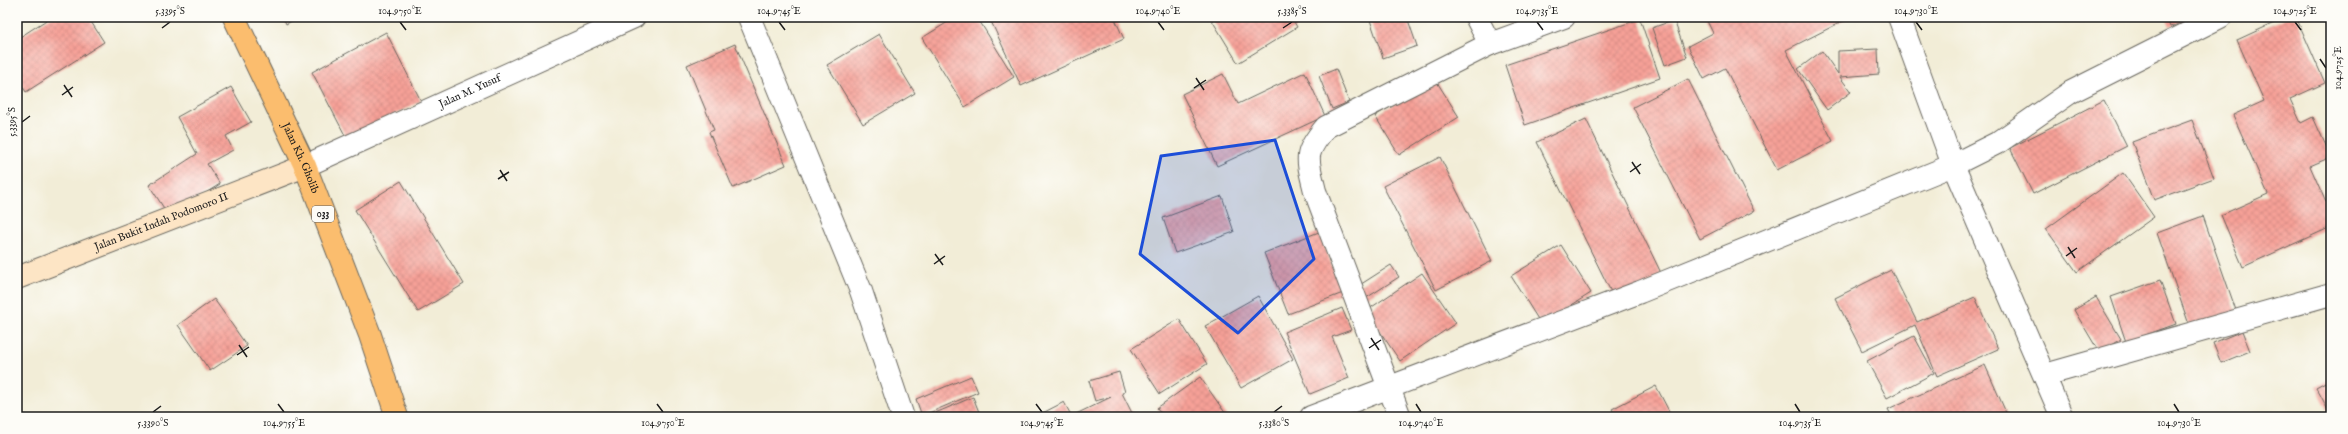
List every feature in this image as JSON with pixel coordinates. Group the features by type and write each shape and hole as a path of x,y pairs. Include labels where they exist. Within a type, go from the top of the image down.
{"main road":[{"name":"Jalan Kh. Gholib","path":"234,17 305,166 370,335 397,417"}],"street":[{"name":"Jalan M. Yusuf","path":"305,166 634,17"},
{"path":"749,17 861,291 903,417"},
{"path":"1476,17 1490,44"},
{"path":"1400,417 1390,387 1314,191 1308,163 1311,144 1326,127 1490,44 1564,17"},
{"path":"1899,17 1953,165 2023,332 2045,375 2062,417"},
{"path":"1311,417 1640,292 1953,165 1999,142 2071,92 2220,17"},
{"name":"Jalan Bukit Indah Podomoro II","path":"17,278 305,166"},
{"path":"2045,375 2331,294"}],"highlighted area":[{"path":"1275,140 1314,259 1238,333 1140,254 1161,156"}],"building":[{"path":"51,17 88,17 104,42 26,92 17,78 17,39"},
{"path":"283,17 299,17 286,24"},
{"path":"956,17 977,17 1014,77 965,107 922,38"},
{"path":"989,17 1114,17 1124,39 1021,86"},
{"path":"1210,17 1291,17 1297,27 1238,63"},
{"path":"1369,17 1407,17 1417,46 1383,58"},
{"path":"1705,17 1851,17 1786,50 1833,141 1777,170 1725,68 1704,79 1688,46 1713,33"},
{"path":"2166,17 2199,17 2170,27"},
{"path":"2287,17 2296,17 2325,83 2290,99 2301,123 2313,117 2331,157 2310,166 2331,214 2331,227 2243,267 2221,215 2268,194 2233,115 2264,101 2237,40"},
{"path":"1640,19 1660,78 1525,125 1505,65"},
{"path":"1674,20 1687,57 1665,65 1652,28"},
{"path":"386,32 421,101 347,139 312,72"},
{"path":"879,34 915,93 863,124 827,65"},
{"path":"735,44 786,165 733,188 709,132 714,130 687,65"},
{"path":"1878,49 1879,74 1840,77 1851,92 1827,110 1798,69 1822,51 1838,74 1838,51"},
{"path":"1336,69 1349,102 1332,109 1319,76"},
{"path":"1305,72 1325,116 1217,166 1182,94 1223,74 1238,104"},
{"path":"1435,79 1459,117 1399,155 1375,116"},
{"path":"1688,79 1754,211 1700,239 1633,107"},
{"path":"231,87 251,122 226,136 233,150 207,164 220,184 169,216 149,185 197,154 177,117"},
{"path":"2104,100 2127,146 2033,194 2010,148"},
{"path":"1586,119 1663,277 1615,300 1537,142"},
{"path":"2192,120 2214,178 2154,200 2132,142"},
{"path":"1440,157 1492,261 1436,290 1383,186"},
{"path":"2123,173 2154,217 2077,272 2046,229"},
{"path":"401,181 464,284 418,312 355,210"},
{"path":"1222,196 1234,232 1175,253 1163,218"},
{"path":"2203,216 2238,316 2192,333 2157,233"},
{"path":"1319,232 1343,293 1288,314 1264,253"},
{"path":"1561,245 1591,293 1541,324 1511,276"},
{"path":"1391,265 1399,277 1363,300 1355,288"},
{"path":"1891,270 1917,322 1975,297 1998,349 1937,376 1915,325 1862,351 1835,298"},
{"path":"1422,273 1456,323 1400,361 1366,311"},
{"path":"2160,280 2176,324 2126,342 2111,297"},
{"path":"1258,296 1293,359 1241,388 1205,326"},
{"path":"2096,297 2121,339 2099,352 2074,310"},
{"path":"214,299 247,346 210,371 178,325"},
{"path":"1342,308 1351,330 1332,337 1349,378 1310,394 1284,332"},
{"path":"1179,319 1207,364 1160,394 1131,349"},
{"path":"2242,331 2250,351 2221,363 2213,343"},
{"path":"1914,336 1934,373 1887,398 1867,361"},
{"path":"1985,365 2008,417 1892,417 1888,409"},
{"path":"1119,372 1125,392 1122,393 1134,417 1075,417 1074,415 1111,397 1095,401 1089,381"},
{"path":"971,376 978,392 922,416 916,399"},
{"path":"1200,377 1228,417 1164,417 1157,408"},
{"path":"2331,379 2331,415 2316,387"},
{"path":"1656,386 1672,417 1616,417 1612,409"},
{"path":"973,397 981,417 926,417"},
{"path":"1064,402 1072,417 1035,417"}]}
